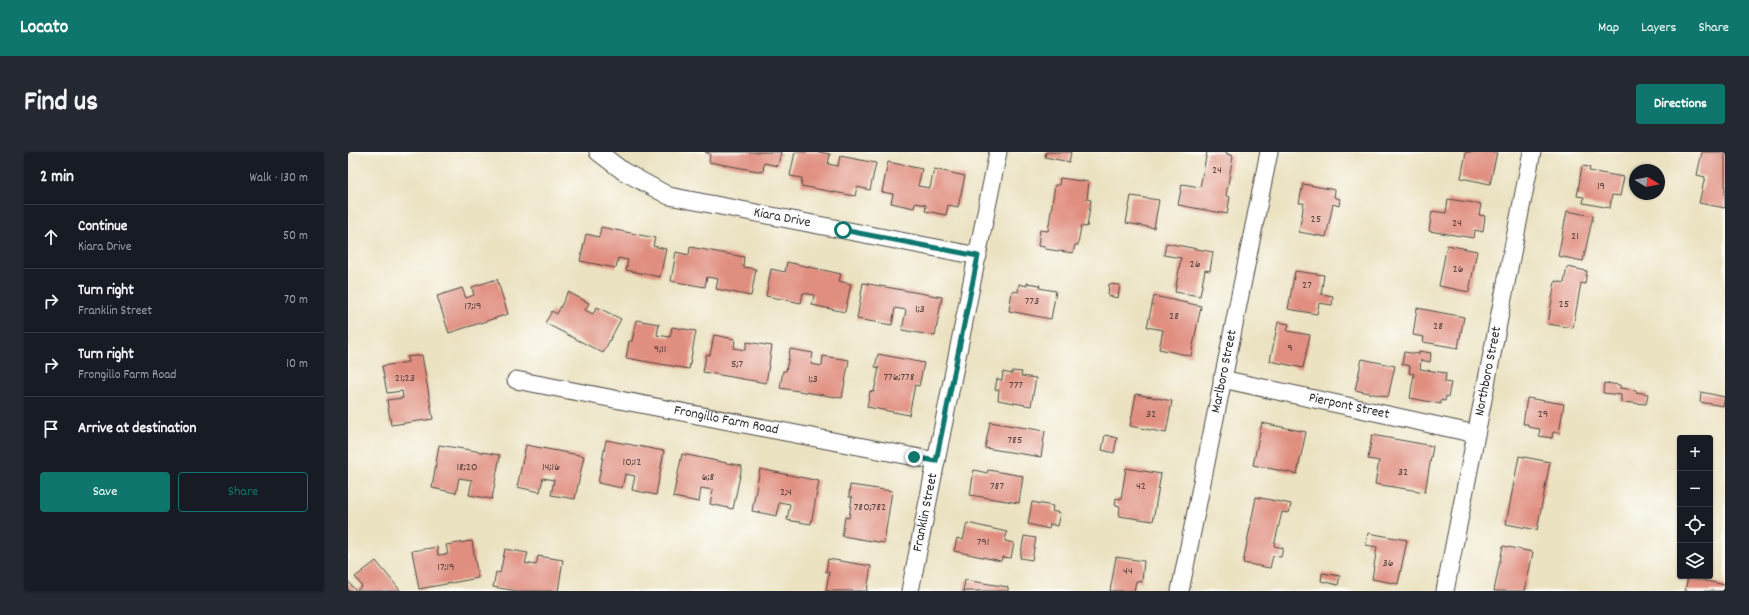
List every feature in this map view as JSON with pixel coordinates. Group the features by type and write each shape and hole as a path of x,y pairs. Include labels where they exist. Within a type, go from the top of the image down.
{"street":[{"name":"Kiara Drive","path":"598,152 623,171 670,196 978,256"},
{"name":"Franklin Street","path":"910,591 998,152"},
{"name":"Marlboro Street","path":"1180,591 1269,152"},
{"name":"Northboro Street","path":"1445,591 1532,152"},
{"name":"Pierpont Street","path":"1222,379 1476,434"},
{"name":"Frongillo Farm Road","path":"516,380 936,461"}],"building":[{"path":"705,152 781,152 778,166 764,163 763,172 709,162 710,154"},
{"path":"795,152 819,152 830,154 828,164 838,166 840,156 876,163 870,190 857,187 855,196 801,186 802,178 790,176"},
{"path":"1046,152 1071,152 1069,162 1045,157"},
{"path":"1207,152 1227,152 1227,154 1233,156 1226,196 1230,197 1227,214 1178,205 1182,184 1200,187"},
{"path":"1466,152 1497,152 1490,184 1461,178"},
{"path":"1702,152 1725,152 1725,208 1699,203 1705,177 1697,175"},
{"path":"888,162 922,169 918,186 930,188 934,169 965,176 958,207 948,205 946,215 925,211 926,205 915,203 914,208 891,203 893,194 882,192"},
{"path":"1582,166 1590,167 1589,171 1624,177 1620,196 1612,195 1610,208 1583,203 1584,197 1577,196"},
{"path":"1060,178 1089,182 1087,199 1091,200 1087,227 1081,226 1078,245 1075,245 1073,253 1045,249 1045,247 1038,246 1040,230 1048,231 1055,185 1059,185"},
{"path":"1303,184 1335,190 1334,197 1340,199 1339,206 1333,204 1326,237 1299,232 1304,203 1299,203"},
{"path":"1131,196 1159,200 1154,228 1126,223"},
{"path":"1448,199 1481,204 1479,215 1485,216 1483,232 1475,230 1474,238 1429,231 1432,211 1446,213"},
{"path":"1567,211 1593,216 1583,261 1558,256"},
{"path":"601,227 655,238 653,246 666,249 660,277 626,270 628,260 618,258 616,268 580,261 586,234 599,237"},
{"path":"1166,243 1213,252 1210,271 1205,270 1200,296 1175,292 1181,258 1164,255"},
{"path":"1447,245 1477,251 1469,292 1439,286"},
{"path":"690,247 744,257 743,267 756,269 751,296 716,289 718,279 707,277 705,287 671,281 676,252 689,255"},
{"path":"787,262 841,274 839,281 851,284 845,312 812,305 814,295 803,293 801,303 766,296 771,269 785,272"},
{"path":"1567,267 1587,271 1585,284 1581,283 1573,328 1548,324 1555,281 1564,283"},
{"path":"1295,271 1324,275 1321,294 1333,296 1332,305 1319,303 1317,314 1288,309"},
{"path":"497,279 508,314 449,333 437,296 462,288 466,298 474,295 472,287"},
{"path":"863,283 942,297 935,336 902,330 906,310 895,308 892,325 857,319"},
{"path":"1027,283 1040,285 1039,288 1056,291 1051,319 1009,311 1012,291 1018,292 1019,284 1027,286"},
{"path":"1109,284 1120,285 1118,298 1108,296"},
{"path":"568,292 589,303 585,310 593,314 597,307 621,319 603,353 545,323 552,311 557,314"},
{"path":"1154,296 1201,306 1191,356 1159,349 1163,330 1147,327"},
{"path":"1417,308 1464,317 1458,348 1423,342 1424,337 1413,335"},
{"path":"636,320 659,324 657,335 670,337 672,327 696,331 689,369 626,358 629,341 632,341"},
{"path":"1278,322 1289,324 1287,331 1310,335 1303,368 1270,361"},
{"path":"714,335 735,339 734,348 745,350 747,342 772,346 766,383 703,372 706,355 710,355"},
{"path":"790,349 813,353 811,364 822,366 823,356 849,360 842,398 780,388 783,371 786,371"},
{"path":"1419,351 1431,353 1430,362 1421,360 1420,369 1446,373 1445,382 1451,383 1448,397 1446,396 1445,401 1441,400 1441,404 1410,398 1414,374 1409,373 1410,366 1402,364 1404,352 1419,354"},
{"path":"878,354 924,363 919,386 915,385 909,415 867,407 870,391 874,392 879,368 875,367"},
{"path":"422,355 433,419 391,425 387,400 403,398 402,391 387,393 382,366 408,362 407,357"},
{"path":"1362,359 1395,366 1388,397 1355,390"},
{"path":"1012,371 1022,372 1021,376 1036,378 1031,406 998,400 999,390 995,390 997,379 1002,380 1003,372 1012,374"},
{"path":"1604,383 1620,385 1620,388 1636,390 1636,392 1648,394 1646,404 1621,402 1621,395 1603,393"},
{"path":"1701,392 1725,397 1723,406 1700,402"},
{"path":"1136,394 1172,401 1166,433 1130,426"},
{"path":"1527,398 1564,404 1559,433 1553,432 1552,438 1539,436 1540,429 1528,427 1528,424 1523,424"},
{"path":"990,422 1045,431 1041,457 985,448"},
{"path":"1262,423 1306,432 1297,474 1253,465"},
{"path":"1105,435 1117,438 1114,453 1102,450"},
{"path":"1372,435 1433,446 1425,492 1375,484 1379,461 1368,459"},
{"path":"606,440 664,451 656,495 632,490 635,476 625,474 622,488 598,483"},
{"path":"439,445 500,455 492,499 469,495 472,480 459,478 456,493 432,488"},
{"path":"526,445 584,456 575,499 551,495 554,480 543,478 540,492 517,487"},
{"path":"682,454 742,466 733,509 710,504 713,490 701,488 699,502 673,497"},
{"path":"1519,456 1550,462 1537,530 1506,524"},
{"path":"1126,468 1161,474 1153,521 1119,516 1120,506 1115,505 1116,498 1121,499"},
{"path":"760,469 819,481 811,524 787,520 790,504 779,502 777,516 752,511"},
{"path":"974,470 987,473 988,470 1023,476 1019,503 970,495"},
{"path":"850,485 892,491 884,543 842,536 845,517 849,518 852,497 849,497"},
{"path":"1256,497 1291,504 1289,513 1282,512 1274,546 1283,548 1281,557 1273,556 1270,568 1243,563"},
{"path":"1032,502 1053,506 1052,511 1060,513 1057,526 1050,524 1049,529 1028,524"},
{"path":"967,523 1007,532 1005,541 1014,543 1011,558 1002,557 1001,561 954,551 957,538 963,540"},
{"path":"1368,533 1407,540 1398,584 1372,579 1377,547 1366,545"},
{"path":"1024,536 1036,538 1032,560 1020,558"},
{"path":"472,541 478,578 419,589 412,551 437,547 438,555 448,554 446,545"},
{"path":"1503,546 1533,552 1525,591 1494,591"},
{"path":"505,549 528,553 525,563 536,565 538,556 563,560 558,591 517,591 493,587 496,572 500,573"},
{"path":"1116,557 1144,561 1142,582 1136,581 1134,591 1110,591"},
{"path":"828,559 871,566 867,591 826,591 829,572 826,572"},
{"path":"376,561 400,590 399,591 356,591 362,586 355,577"},
{"path":"1322,573 1340,576 1338,585 1321,581"},
{"path":"1688,579 1697,579 1725,585 1725,591 1685,591"},
{"path":"965,580 1008,587 1008,591 963,591"},
{"path":"348,581 356,591 348,591"}],"route":[{"path":"843,230 978,256 936,461 914,457"}]}
